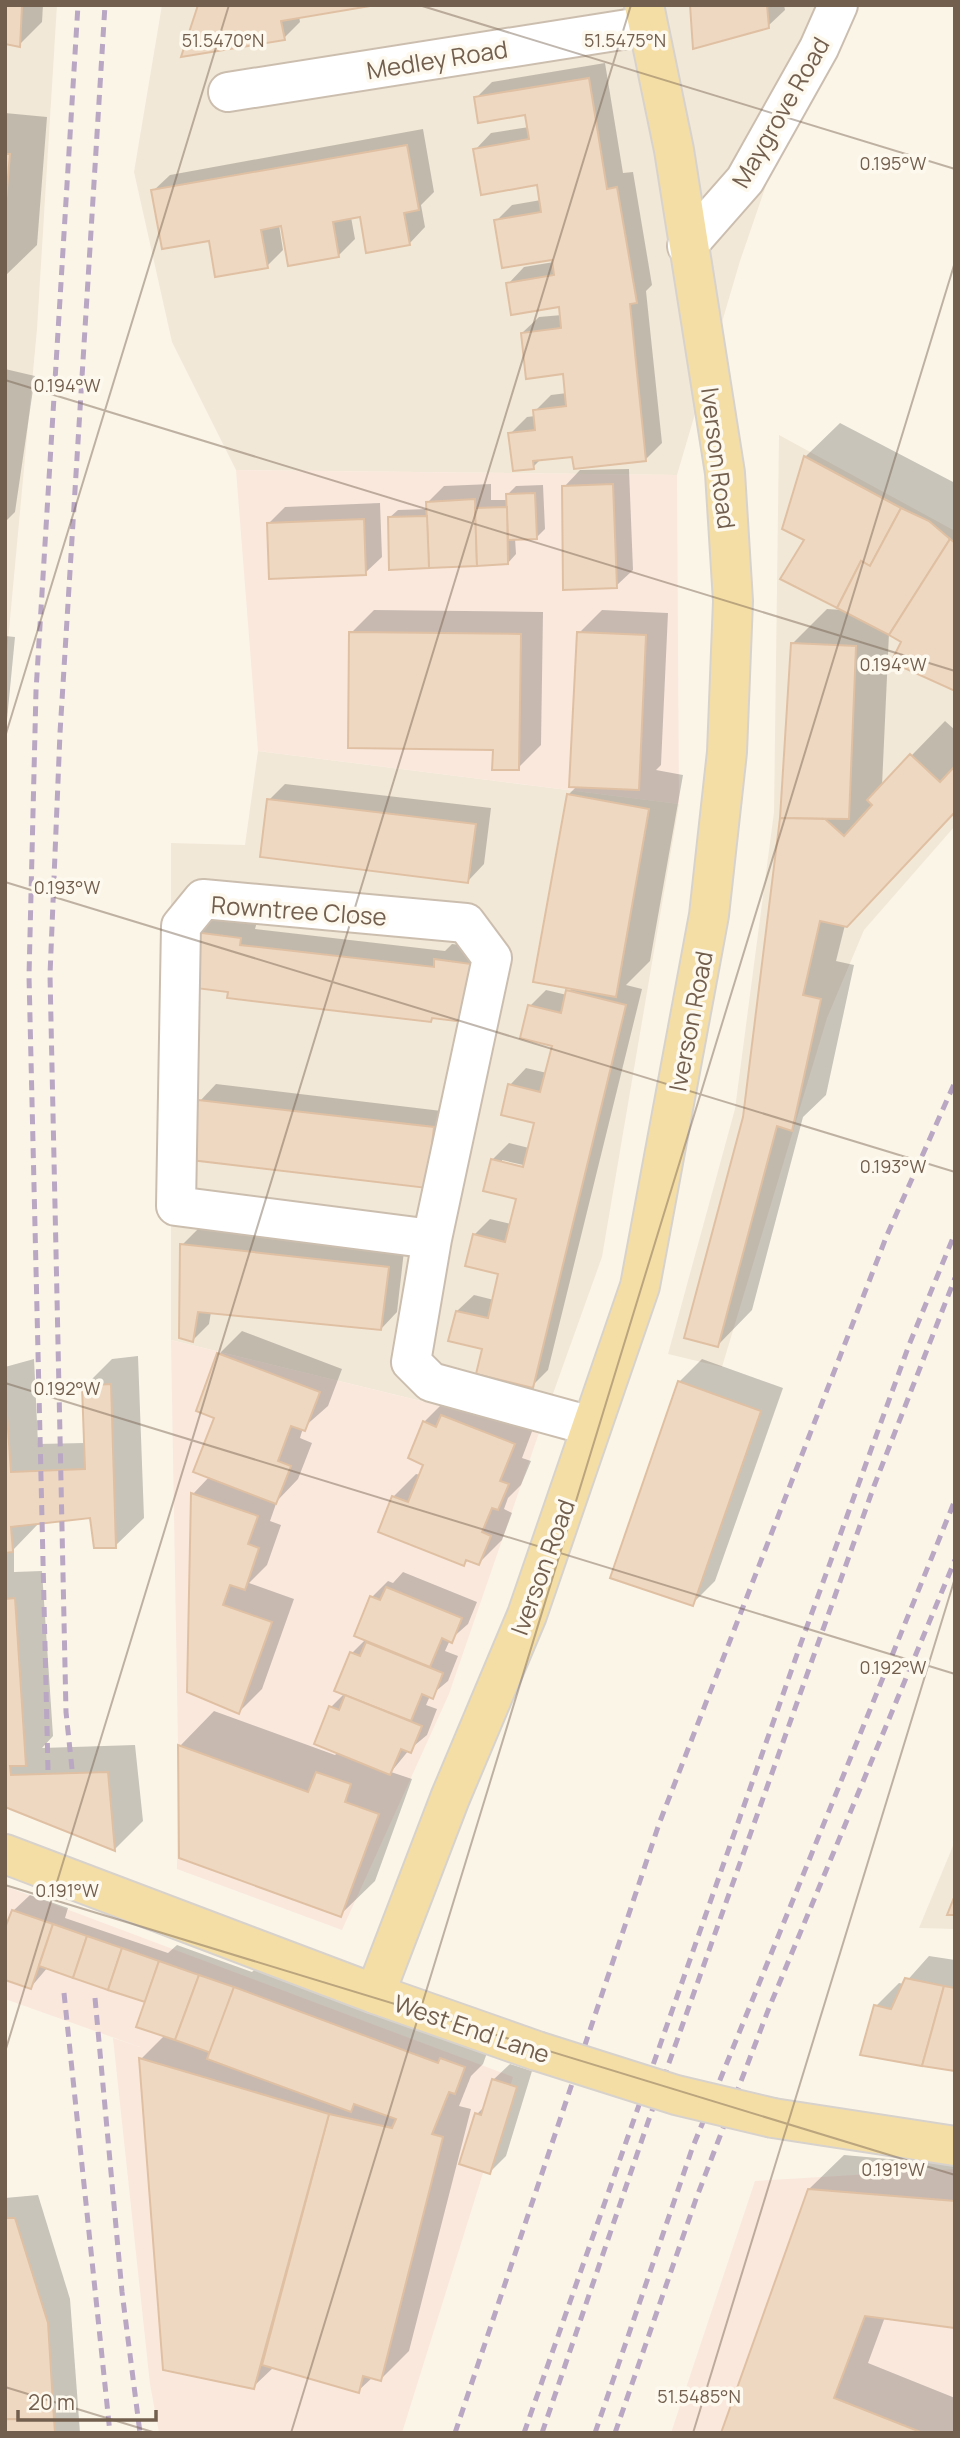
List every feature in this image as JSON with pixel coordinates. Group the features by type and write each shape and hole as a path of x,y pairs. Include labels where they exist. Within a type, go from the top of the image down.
{"main road":[{"name":"Iverson Road","path":"375,1994 450,1798 527,1615 640,1286 709,915 727,752 733,601 724,473 674,150 645,15"},
{"name":"West End Lane","path":"5,1854 375,1994 537,2051 676,2095 774,2118 955,2146"}],"street":[{"name":"Maygrove Road","path":"687,246 745,180 819,48 838,5"},
{"name":"Medley Road","path":"228,92 645,15"},
{"name":"Rowntree Close","path":"432,1239 176,1206 181,926 203,899 466,923 492,958 432,1239 411,1362 431,1382 591,1426"}],"shaded area":[{"path":"5,5 57,5 37,329 5,673"},
{"path":"162,5 828,5 740,261 677,475 236,470 172,342 134,172"},
{"path":"779,435 955,531 955,826 864,930 827,1018 722,1367 668,1354 735,1109 774,812"},
{"path":"236,470 677,475 679,804 258,751"},
{"path":"258,751 679,804 602,1257 540,1430 171,1340 171,843 245,845"},
{"path":"171,1340 540,1430 449,1694 342,1930 177,1869 178,1745"},
{"path":"955,1841 955,1929 919,1928"},
{"path":"5,1886 513,2077 402,2433 159,2433 150,2384 113,2038 140,2047 5,1999"},
{"path":"955,2169 955,2433 671,2433 755,2181"}],"building":[{"path":"5,5 22,5 20,47 5,44"},
{"path":"198,5 376,5 281,21 285,40 181,57"},
{"path":"690,5 767,5 769,28 693,49"},
{"path":"589,78 607,189 617,187 637,303 630,304 646,461 574,469 572,457 533,461 534,469 513,471 508,433 535,430 533,410 566,406 563,374 526,379 521,333 561,328 559,307 511,315 506,283 554,275 552,260 502,268 494,220 541,212 537,185 481,195 473,149 529,139 525,115 478,123 474,97"},
{"path":"407,145 419,210 404,213 410,245 366,253 360,217 333,222 339,257 288,266 281,226 261,230 268,268 215,277 209,241 162,249 151,190"},
{"path":"5,154 10,154 5,211"},
{"path":"804,456 901,508 870,566 861,561 837,608 780,579 804,540 782,529"},
{"path":"613,484 617,588 563,590 562,486"},
{"path":"535,493 537,539 508,540 506,494"},
{"path":"475,499 477,566 429,568 426,502"},
{"path":"507,507 508,564 477,566 475,508"},
{"path":"901,508 929,521 950,539 889,635 837,608 861,561 870,566"},
{"path":"427,516 429,568 389,570 388,517"},
{"path":"364,519 366,575 269,579 267,523"},
{"path":"950,539 955,543 955,691 891,662 901,642 889,635"},
{"path":"349,632 521,634 519,770 492,770 493,750 348,748"},
{"path":"577,632 646,635 639,790 569,787"},
{"path":"791,643 856,646 849,819 780,818"},
{"path":"910,754 940,782 955,766 955,812 847,927 820,921 803,995 821,999 792,1131 777,1126 718,1347 684,1338 743,1117 780,818 825,819 844,836 872,805 867,800"},
{"path":"567,794 649,809 616,997 533,982"},
{"path":"267,799 476,824 468,883 260,857"},
{"path":"194,932 241,938 240,945 434,967 434,959 471,964 464,1022 432,1018 431,1022 227,998 228,992 188,987"},
{"path":"566,990 626,1005 533,1388 476,1374 482,1349 448,1341 456,1311 488,1318 498,1274 465,1266 473,1234 505,1242 516,1199 483,1191 491,1159 523,1167 534,1123 501,1115 508,1084 540,1092 552,1046 520,1038 528,1005 561,1013"},
{"path":"198,1100 434,1127 427,1188 191,1160"},
{"path":"180,1244 389,1267 381,1330 198,1312 193,1342 179,1338"},
{"path":"217,1353 320,1392 305,1431 291,1426 278,1461 291,1466 276,1504 193,1472 214,1418 196,1411"},
{"path":"678,1381 761,1411 693,1606 610,1578"},
{"path":"111,1384 116,1548 94,1548 90,1518 11,1527 13,1552 5,1553 5,1386 11,1472 85,1469 82,1386"},
{"path":"441,1415 515,1444 500,1481 509,1484 498,1510 492,1508 482,1532 491,1536 479,1565 466,1560 464,1566 378,1532 392,1496 408,1502 423,1465 408,1458 423,1421 436,1427"},
{"path":"191,1493 258,1516 248,1544 259,1548 245,1590 230,1585 223,1605 272,1622 239,1714 187,1692"},
{"path":"386,1587 462,1618 452,1643 442,1638 430,1667 354,1636 370,1596 380,1600"},
{"path":"15,1598 26,1766 10,1766 11,1775 108,1772 115,1851 5,1807 5,1599"},
{"path":"366,1642 443,1673 433,1699 422,1694 411,1721 334,1691 350,1652 360,1656"},
{"path":"345,1695 422,1726 411,1753 401,1749 390,1775 314,1744 329,1706 339,1710"},
{"path":"178,1745 308,1792 316,1772 351,1784 345,1802 379,1814 341,1917 179,1858"},
{"path":"955,1895 955,1915 947,1915"},
{"path":"12,1910 53,1924 31,1989 5,1980 5,1928"},
{"path":"53,1924 87,1936 73,1978 39,1966"},
{"path":"87,1936 122,1948 108,1990 73,1978"},
{"path":"122,1948 159,1961 145,2002 108,1990"},
{"path":"159,1961 199,1975 175,2040 136,2027"},
{"path":"199,1975 234,1987 211,2053 175,2040"},
{"path":"905,1978 944,1986 922,2066 860,2055 874,2005 891,2009"},
{"path":"944,1986 955,1988 955,2071 922,2066"},
{"path":"234,1987 438,2063 440,2058 465,2067 455,2094 449,2092 432,2134 443,2137 381,2381 363,2376 359,2393 262,2365 329,2114 392,2128 396,2119 354,2104 351,2112 207,2059"},
{"path":"139,2058 329,2114 254,2389 163,2370"},
{"path":"492,2079 517,2087 490,2174 459,2164 475,2113 481,2115"},
{"path":"808,2189 955,2201 955,2328 865,2316 834,2398 923,2433 721,2433"},
{"path":"5,2218 15,2218 48,2323 54,2420 5,2419"},
{"path":"5,2419 54,2420 55,2433 5,2433"}],"railway":[{"path":"48,1770 29,976 36,691 78,5"},
{"path":"72,1769 66,1712 50,975 60,733 105,5"},
{"path":"455,2433 659,1824 887,1235 955,1082"},
{"path":"524,2433 801,1643 909,1345 955,1233"},
{"path":"542,2433 648,2122 874,1486 955,1278"},
{"path":"595,2433 692,2149 955,1500"},
{"path":"615,2433 696,2199 769,2008 955,1560"},
{"path":"64,1993 110,2433"},
{"path":"95,1998 122,2292 140,2433"}]}
